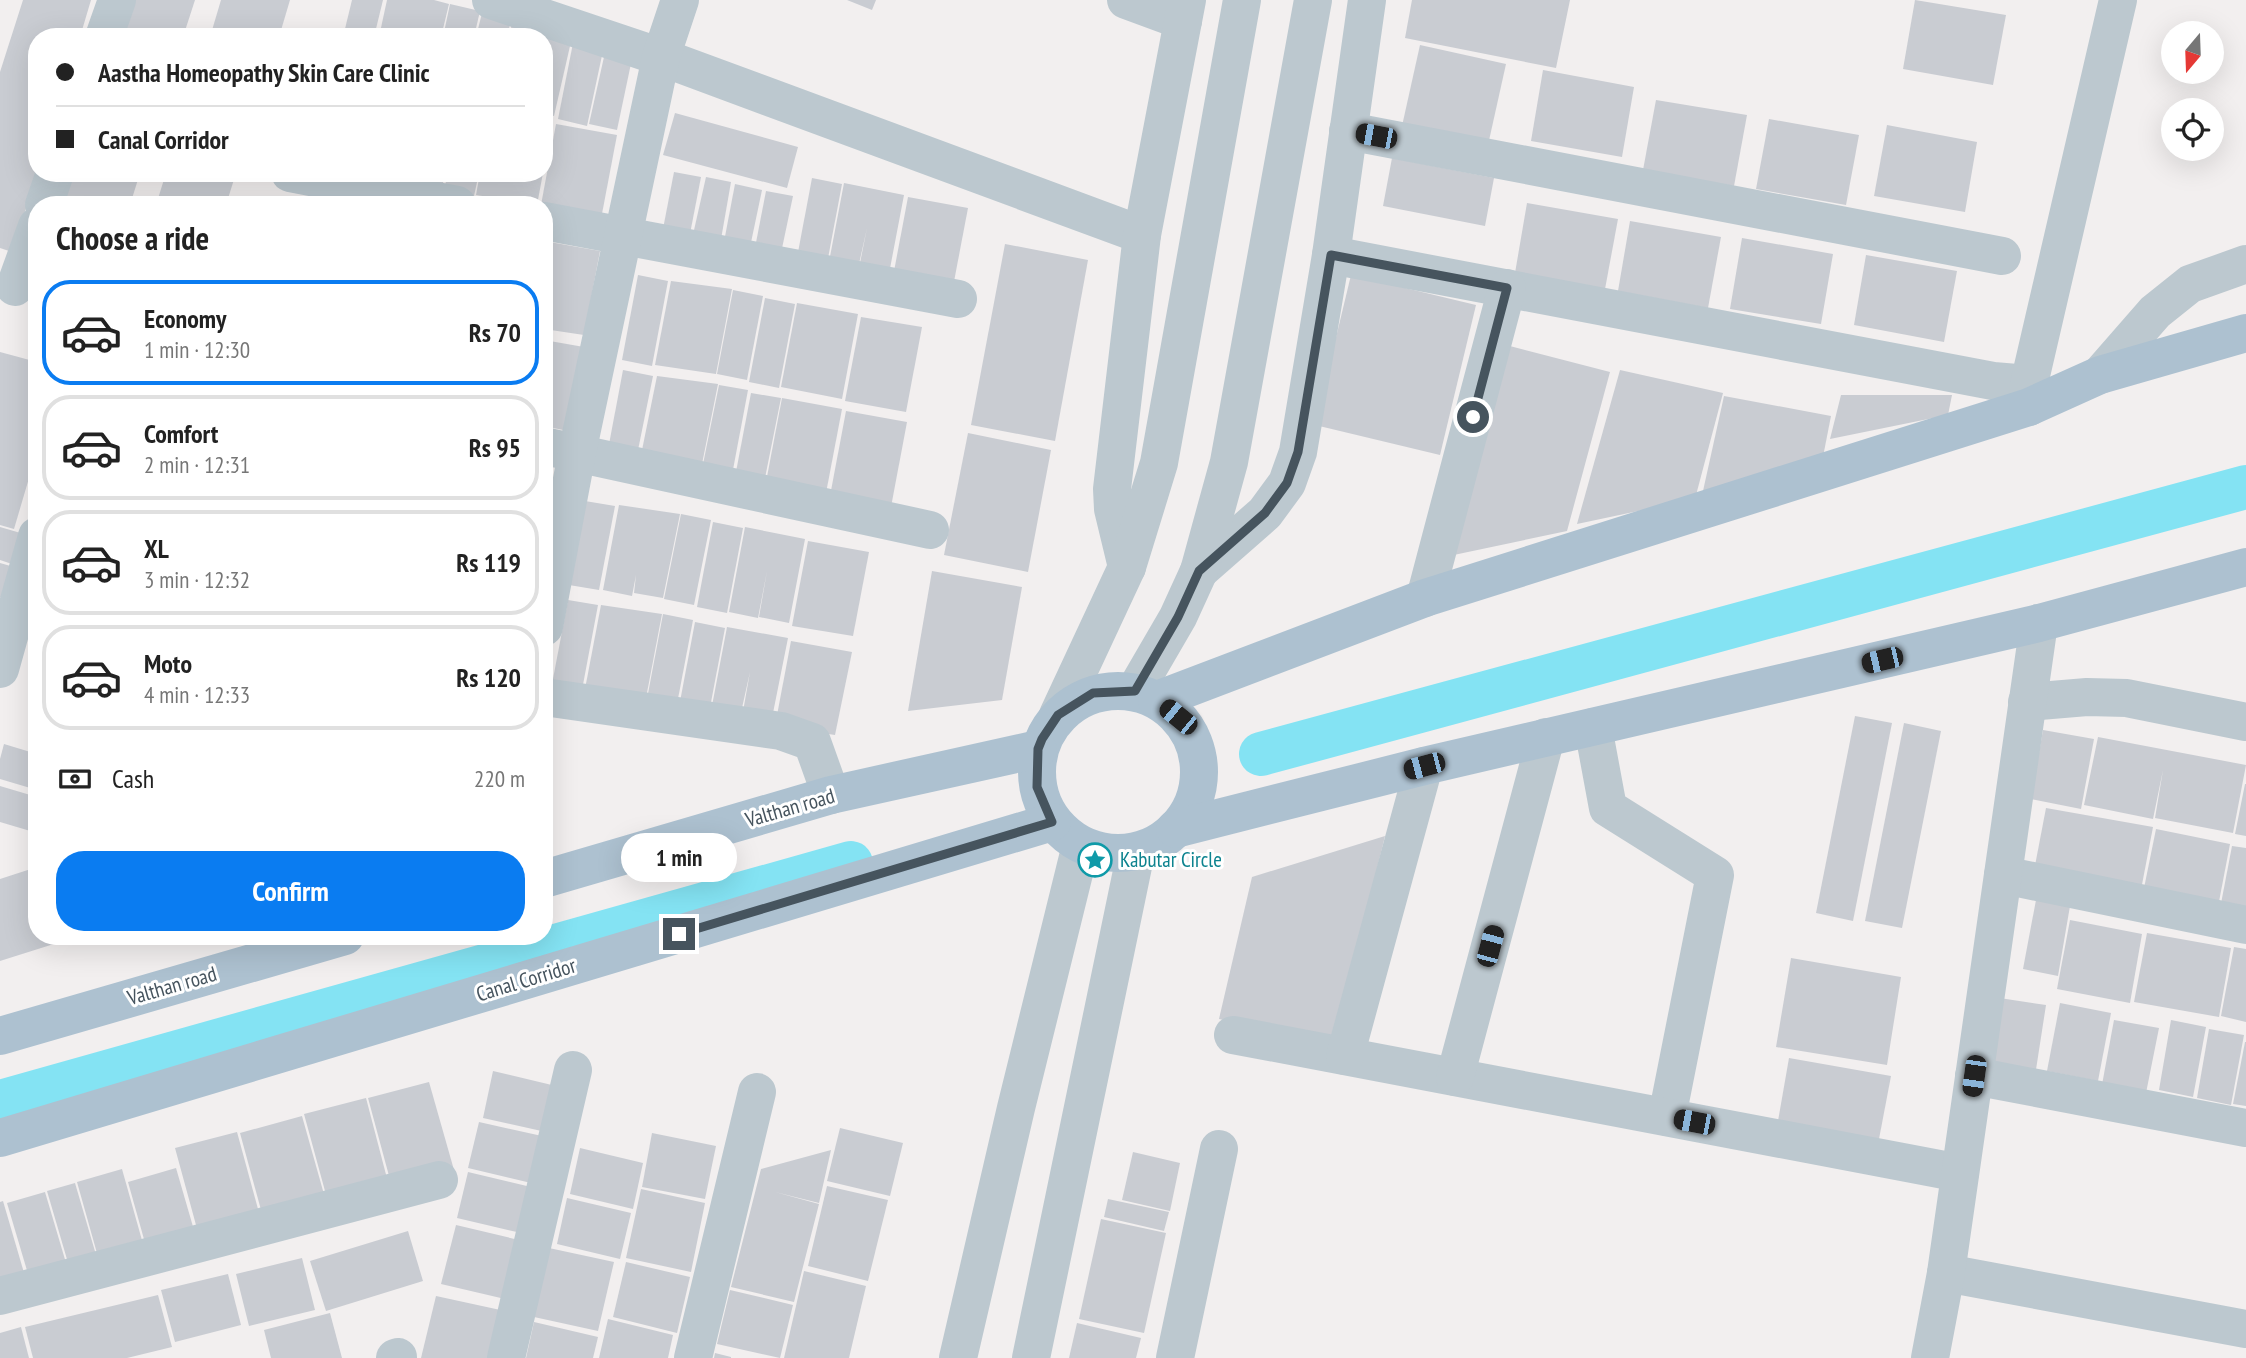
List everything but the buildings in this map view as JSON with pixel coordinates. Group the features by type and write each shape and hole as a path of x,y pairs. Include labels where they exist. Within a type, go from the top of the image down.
{"main road":[{"path":"1146,696 1178,717 1197,749 1199,785 1184,822 1163,841 1136,852 1108,854 1081,845 1052,822 1037,787 1038,749 1058,715 1093,693 1146,696 1425,598 2029,395 2246,333"},
{"path":"1175,829 1424,766 2039,623 2246,567"},
{"name":"Valthan road","path":"553,876 831,795 1038,749"},
{"name":"Canal Corridor","path":"0,1138 1052,822"},
{"name":"Valthan road","path":"0,1036 314,945"}],"street":[{"path":"107,28 117,0"},
{"path":"491,0 661,57 1142,235"},
{"path":"553,533 561,449 623,236 661,57 680,0"},
{"path":"1126,0 1185,10 1142,235 1112,489 1113,509 1127,567"},
{"path":"1058,715 1127,567 1160,463 1242,0"},
{"path":"1146,696 1199,571 1229,462 1313,0"},
{"path":"1199,571 1265,513 1287,483 1298,452 1331,255 1367,0"},
{"path":"1331,255 1993,381 2029,395 2118,0"},
{"path":"1348,131 2002,256"},
{"path":"337,182 410,196"},
{"path":"553,223 958,299"},
{"path":"17,288 28,254"},
{"path":"2100,375 2155,312 2172,298 2190,285 2246,264"},
{"path":"1425,598 1507,288"},
{"path":"561,449 930,530"},
{"path":"0,668 15,634 28,576"},
{"path":"1920,1358 1930,1358 1946,1273 2039,623"},
{"path":"2027,702 2087,697 2127,698 2246,722"},
{"path":"553,698 781,731 812,742 831,795"},
{"path":"1593,727 1608,808 1715,875 1667,1117"},
{"path":"1455,1077 1546,737"},
{"path":"1345,1056 1424,766"},
{"path":"958,1358 1081,845"},
{"path":"1031,1358 1136,852"},
{"path":"2003,875 2246,925"},
{"path":"1233,1035 1960,1173"},
{"path":"506,1358 573,1070"},
{"path":"1974,1076 2246,1128"},
{"path":"693,1358 757,1092"},
{"path":"1185,1357 1219,1149"},
{"path":"0,1296 439,1180"},
{"path":"1946,1273 2246,1329"}],"waterway":[{"path":"1261,754 2246,487"},
{"path":"0,1102 851,863"}],"place":[{"name":"Kabutar Circle","path":"1095,860"}],"route":[{"path":"679,934 1052,822 1037,787 1038,749 1058,715 1093,693 1135,691 1178,617 1199,571 1265,513 1287,483 1298,452 1331,255 1507,288 1473,417"}]}
